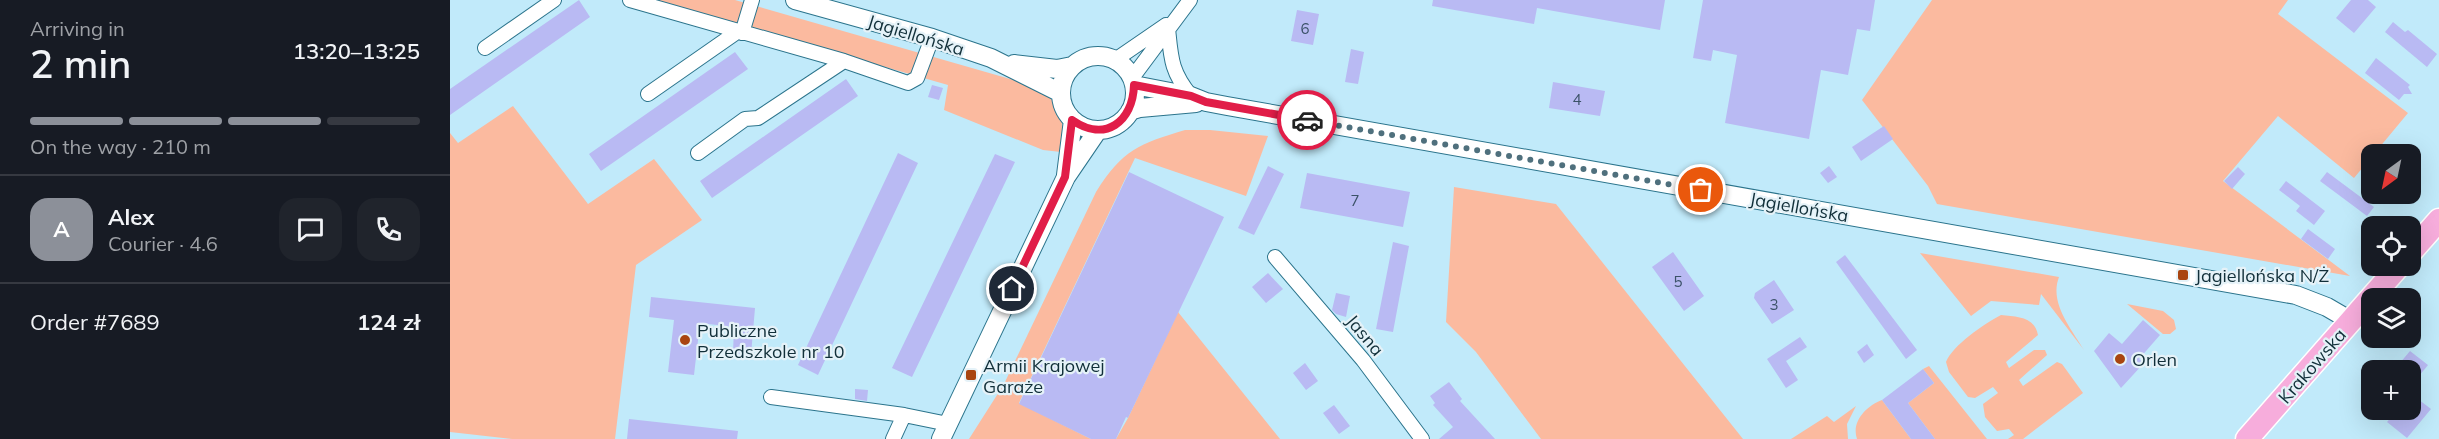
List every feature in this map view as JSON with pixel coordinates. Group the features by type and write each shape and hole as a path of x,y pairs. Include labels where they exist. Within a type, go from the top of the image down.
{"main road":[{"path":"2421,240 2439,220"},
{"name":"Krakowska","path":"2247,439 2390,276"}],"street":[{"path":"485,48 554,0"},
{"path":"630,0 844,61 908,82 917,78 932,38"},
{"path":"648,94 739,32 752,0"},
{"name":"Jagiellońska","path":"795,0 932,38 1002,63 1061,93"},
{"path":"1133,82 1168,28 1190,0"},
{"path":"1115,60 1177,16"},
{"path":"1168,28 1173,69 1180,83 1198,99"},
{"path":"1092,56 1104,56 1115,60 1122,65 1133,82 1134,100 1130,111 1122,121 1111,127 1098,130 1080,125 1066,112 1061,93 1062,83 1072,66 1081,60 1092,56"},
{"path":"698,153 745,119 758,118 844,61"},
{"name":"Jagiellońska","path":"1002,63 1057,69 1072,66"},
{"name":"Jagiellońska","path":"1133,82 1198,99 2296,295 2327,307 2351,321"},
{"name":"Jagiellońska","path":"1130,111 1198,99"},
{"path":"1065,177 1072,120"},
{"path":"771,397 904,415 945,432 1065,177 1098,130"},
{"name":"Jasna","path":"1275,257 1363,360 1422,439"},
{"path":"893,439 904,415"}],"shaded area":[{"path":"651,0 735,0 1028,84 1048,95 1058,110 1064,136 1061,152 1043,150 944,110 948,85"},
{"path":"1932,0 2288,0 2278,14 2408,113 2382,144 2361,144 2361,170 2354,178 2278,116 2223,181 2350,276 1937,204 1928,186 1862,100"},
{"path":"513,106 588,204 654,159 702,220 636,265 615,439 512,439 450,432 450,133 458,143"},
{"path":"1185,130 1210,130 1268,136 1246,196 1135,158 1019,403 1091,439 969,439 1004,384 1096,192 1115,166 1133,150"},
{"path":"1454,187 1556,204 1743,439 1541,439 1476,352 1446,322"},
{"path":"1920,253 2059,277 2057,296 2059,306 2084,350 2041,294 2039,305 1991,301 1971,316"},
{"path":"2127,304 2163,311 2174,320 2176,329 2170,334 2163,334"},
{"path":"1178,312 1280,439 1116,439"},
{"path":"2001,315 2019,317 2029,321 2038,335 2006,362 2009,368 2034,350 2045,350 2047,355 2019,380 2023,386 2057,362 2062,364 2083,393 2023,439 2008,439 2014,435 2009,429 1997,431 1985,417 1983,404 1998,393 1993,387 1975,398 1968,397 1949,372 1946,362 1962,342"},
{"path":"1929,366 1987,439 1935,439 1908,403 1934,383 1923,369"},
{"path":"1882,400 1911,439 1857,439 1856,427 1861,415 1870,406"},
{"path":"1856,406 1847,424 1848,439 1791,439 1827,416 1834,422"}],"building":[{"path":"579,0 590,17 450,115 450,89"},
{"path":"1433,0 1665,0 1660,30 1537,8 1534,24 1432,6"},
{"path":"1703,0 1875,0 1870,31 1857,29 1848,75 1821,70 1809,139 1725,123 1737,55 1713,50 1711,61 1693,58"},
{"path":"2351,0 2368,0 2376,7 2354,33 2336,18"},
{"path":"1297,10 1319,14 1313,45 1291,41"},
{"path":"2393,22 2405,32 2408,30 2437,54 2427,67 2385,32"},
{"path":"1351,49 1364,52 1358,84 1345,82"},
{"path":"735,52 748,69 601,171 589,154"},
{"path":"2376,58 2410,85 2408,87 2412,94 2404,94 2399,100 2365,73"},
{"path":"846,79 858,96 712,198 700,181"},
{"path":"1553,82 1605,91 1600,116 1549,108"},
{"path":"932,85 943,88 939,100 928,97"},
{"path":"1884,126 1893,139 1861,161 1852,147"},
{"path":"898,153 918,163 818,375 798,365"},
{"path":"995,154 1015,162 912,377 892,368"},
{"path":"1268,166 1284,174 1254,235 1238,228"},
{"path":"1829,166 1837,177 1828,183 1820,173"},
{"path":"2238,167 2245,174 2232,189 2224,181"},
{"path":"1129,172 1224,217 1116,439 1091,439 1019,404"},
{"path":"2327,172 2361,197 2361,204 2370,204 2374,207 2367,216 2320,181"},
{"path":"1307,173 1410,192 1403,227 1300,208"},
{"path":"2286,181 2325,211 2314,225 2296,211 2300,206 2279,190"},
{"path":"2308,229 2335,249 2328,259 2301,239"},
{"path":"1393,242 1409,246 1393,332 1376,329"},
{"path":"1673,252 1704,296 1684,311 1652,267"},
{"path":"1845,255 1917,350 1906,359 1836,262"},
{"path":"1268,273 1283,289 1266,303 1252,287"},
{"path":"1774,280 1794,310 1772,324 1754,298 1755,293"},
{"path":"1336,293 1350,296 1346,317 1332,310"},
{"name":"Publiczne Przedszkole nr 10","path":"651,297 755,308 751,355 733,353 734,327 700,323 694,375 668,372 674,320 649,317"},
{"name":"Orlen","path":"2143,320 2160,335 2139,359 2144,363 2121,388 2094,351 2109,333 2122,344"},
{"path":"1800,337 1807,347 1786,361 1798,380 1786,388 1767,359"},
{"path":"1867,344 1874,355 1864,363 1857,352"},
{"path":"2410,351 2428,365 2421,374 2421,360 2402,360"},
{"path":"1305,363 1318,381 1306,390 1293,373"},
{"path":"1923,369 1934,383 1908,403 1935,439 1911,439 1882,400"},
{"path":"1449,382 1462,399 1460,401 1495,439 1439,439 1453,427 1433,405 1435,403 1430,396"},
{"path":"855,389 868,390 867,401 855,399"},
{"path":"2421,401 2431,409 2407,438 2387,422 2389,420 2421,420"},
{"path":"1334,405 1350,426 1339,434 1323,413"},
{"path":"629,419 738,431 737,439 627,439"}],"way so far":[{"path":"1307,120 1701,190"}],"place":[{"name":"Jagiellońska N/Ż","path":"2183,275"},
{"name":"Publiczne Przedszkole nr 10","path":"685,340"},
{"name":"Orlen","path":"2120,359"},
{"name":"Armii Krajowej Garaże","path":"971,375"}],"route":[{"path":"1012,289 1065,177 1072,120 1098,130 1122,121 1130,111 1134,100 1134,85 1191,96 1206,102 1307,120"}]}
